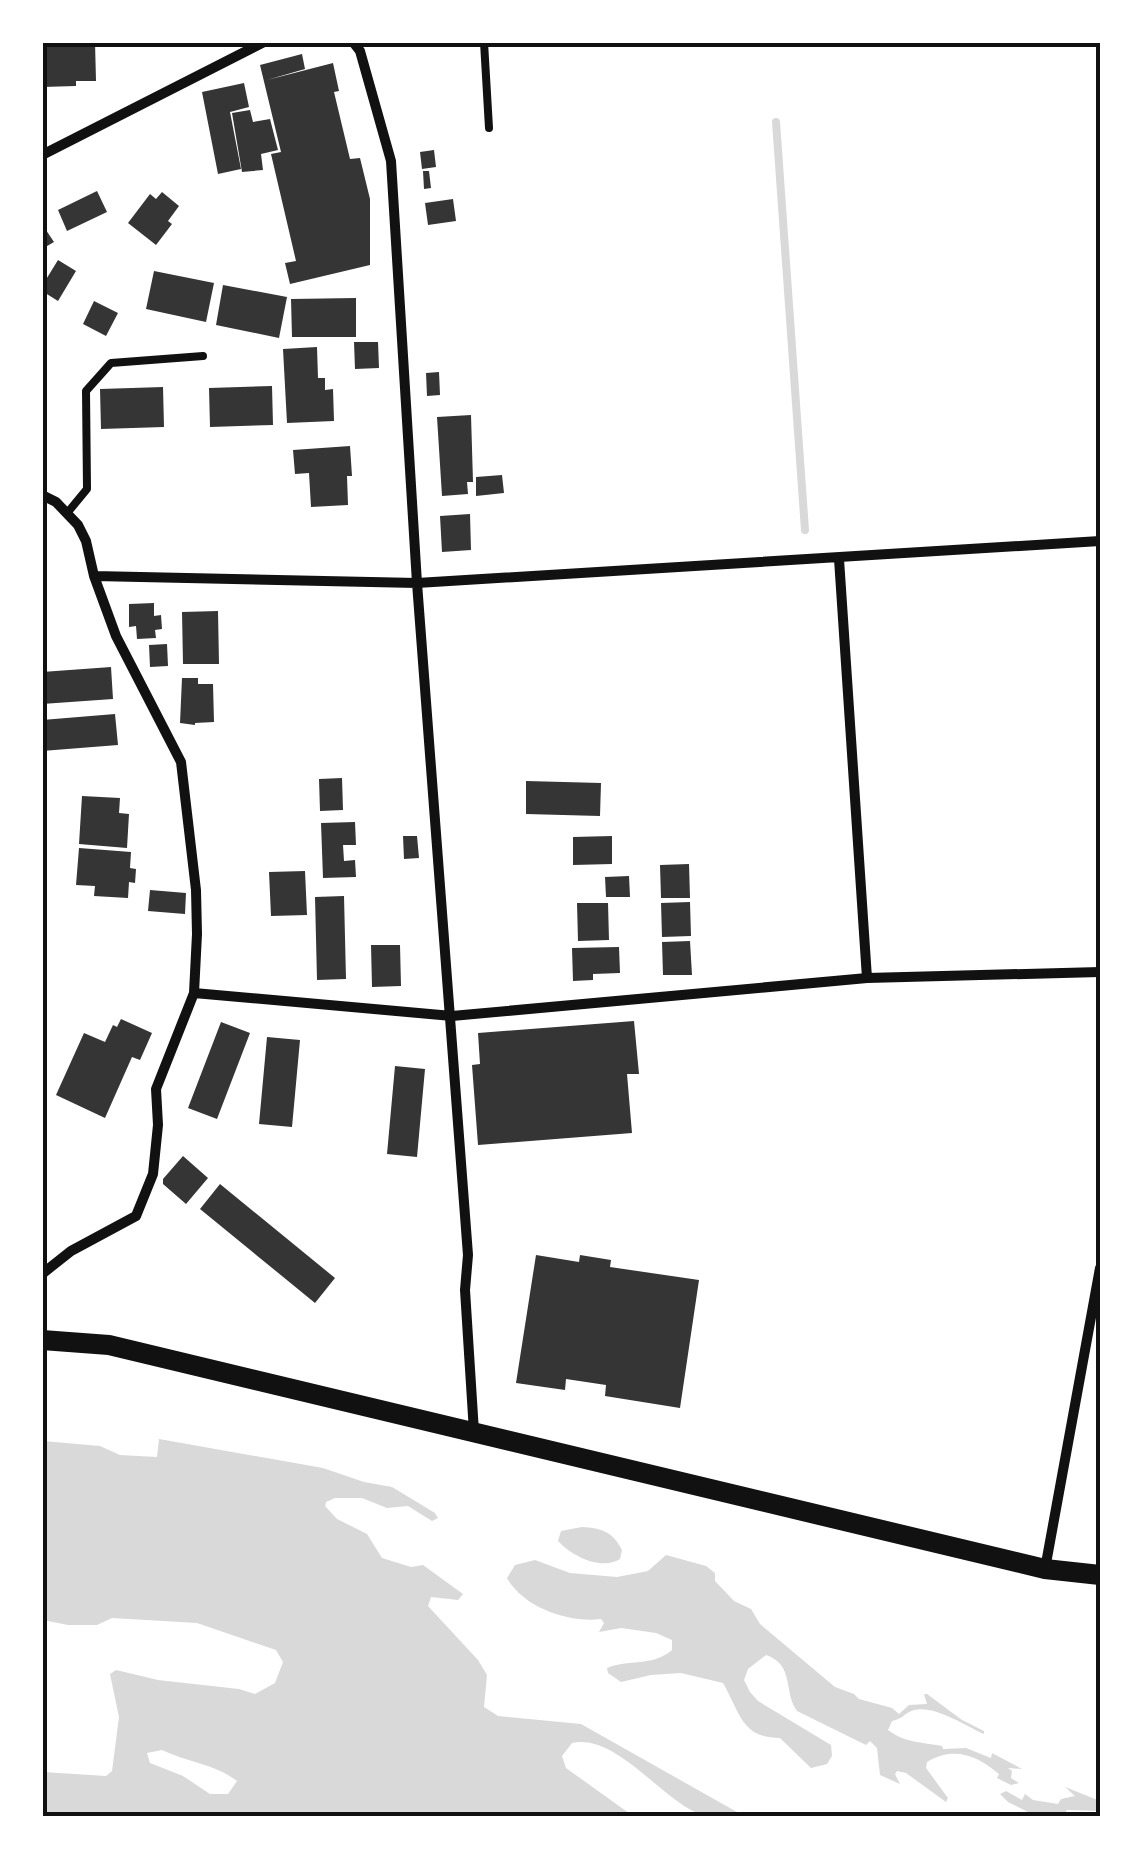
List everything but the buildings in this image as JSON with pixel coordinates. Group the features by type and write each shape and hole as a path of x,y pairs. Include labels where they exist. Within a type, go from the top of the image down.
{"main road":[{"path":"42,1340 109,1345 1045,1570 1100,1576"}],"street":[{"path":"42,155 264,42"},
{"path":"353,42 360,52 391,161 468,1255 466,1290 474,1432"},
{"path":"42,495 68,512 86,541 116,636 181,762 196,890 194,993 156,1090 158,1125 153,1174 136,1216 70,1251 42,1274"},
{"path":"94,576 418,583 1100,541"},
{"path":"839,559 866,978"},
{"path":"194,993 452,1016 866,978 1100,972"},
{"path":"1045,1570 1100,1268"}],"lane":[{"path":"484,42 490,128"},
{"path":"68,512 87,489 86,391 111,363 203,356"}],"shaded area":[{"path":"159,1439 323,1468 392,1487 435,1513 438,1518 432,1521 408,1506 387,1508 362,1498 335,1498 325,1506 337,1519 367,1534 382,1558 411,1567 423,1565 463,1594 458,1600 431,1597 428,1606 487,1675 484,1707 498,1716 581,1724 744,1816 705,1816 674,1799 607,1749 572,1743 562,1756 566,1768 633,1816 43,1816 43,1772 106,1776 112,1771 119,1717 110,1674 116,1670 255,1694 275,1683 283,1662 276,1650 197,1623 112,1618 97,1625 68,1625 43,1620 43,1441 100,1446 120,1455 157,1457","holes":["162,1750 220,1771 237,1781 228,1794 210,1794 183,1776 150,1763 147,1753"]},
{"path":"582,1527 611,1535 622,1550 620,1559 596,1563 571,1552 558,1541 561,1531"},
{"path":"666,1555 706,1566 715,1573 715,1581 734,1601 751,1609 760,1624 835,1687 899,1714 909,1705 927,1704 927,1694 984,1731 922,1709 892,1721 888,1730 894,1734 943,1749 966,1748 991,1758 992,1753 1022,1769 1008,1768 1011,1778 1019,1783 1011,1785 997,1778 999,1774 982,1762 955,1754 927,1762 926,1768 948,1798 946,1802 906,1773 895,1774 900,1784 880,1775 877,1748 870,1741 866,1745 797,1711 785,1672 775,1659 766,1655 748,1669 744,1680 758,1701 831,1745 832,1756 827,1764 811,1768 780,1738 767,1737 749,1728 723,1683 681,1673 621,1682 608,1673 607,1668 615,1665 664,1655 672,1650 672,1640 656,1633 621,1628 599,1632 604,1623 601,1619 575,1619 548,1611 524,1598 507,1578 515,1565 535,1560 570,1573 617,1577 648,1571"},
{"path":"1065,1787 1100,1801 1100,1811 1067,1810 1065,1814 1036,1816 1000,1794 1006,1791 1022,1800 1025,1794 1033,1800 1058,1804 1061,1799 1075,1796"}],"waterway":[{"path":"776,122 805,530"}]}
